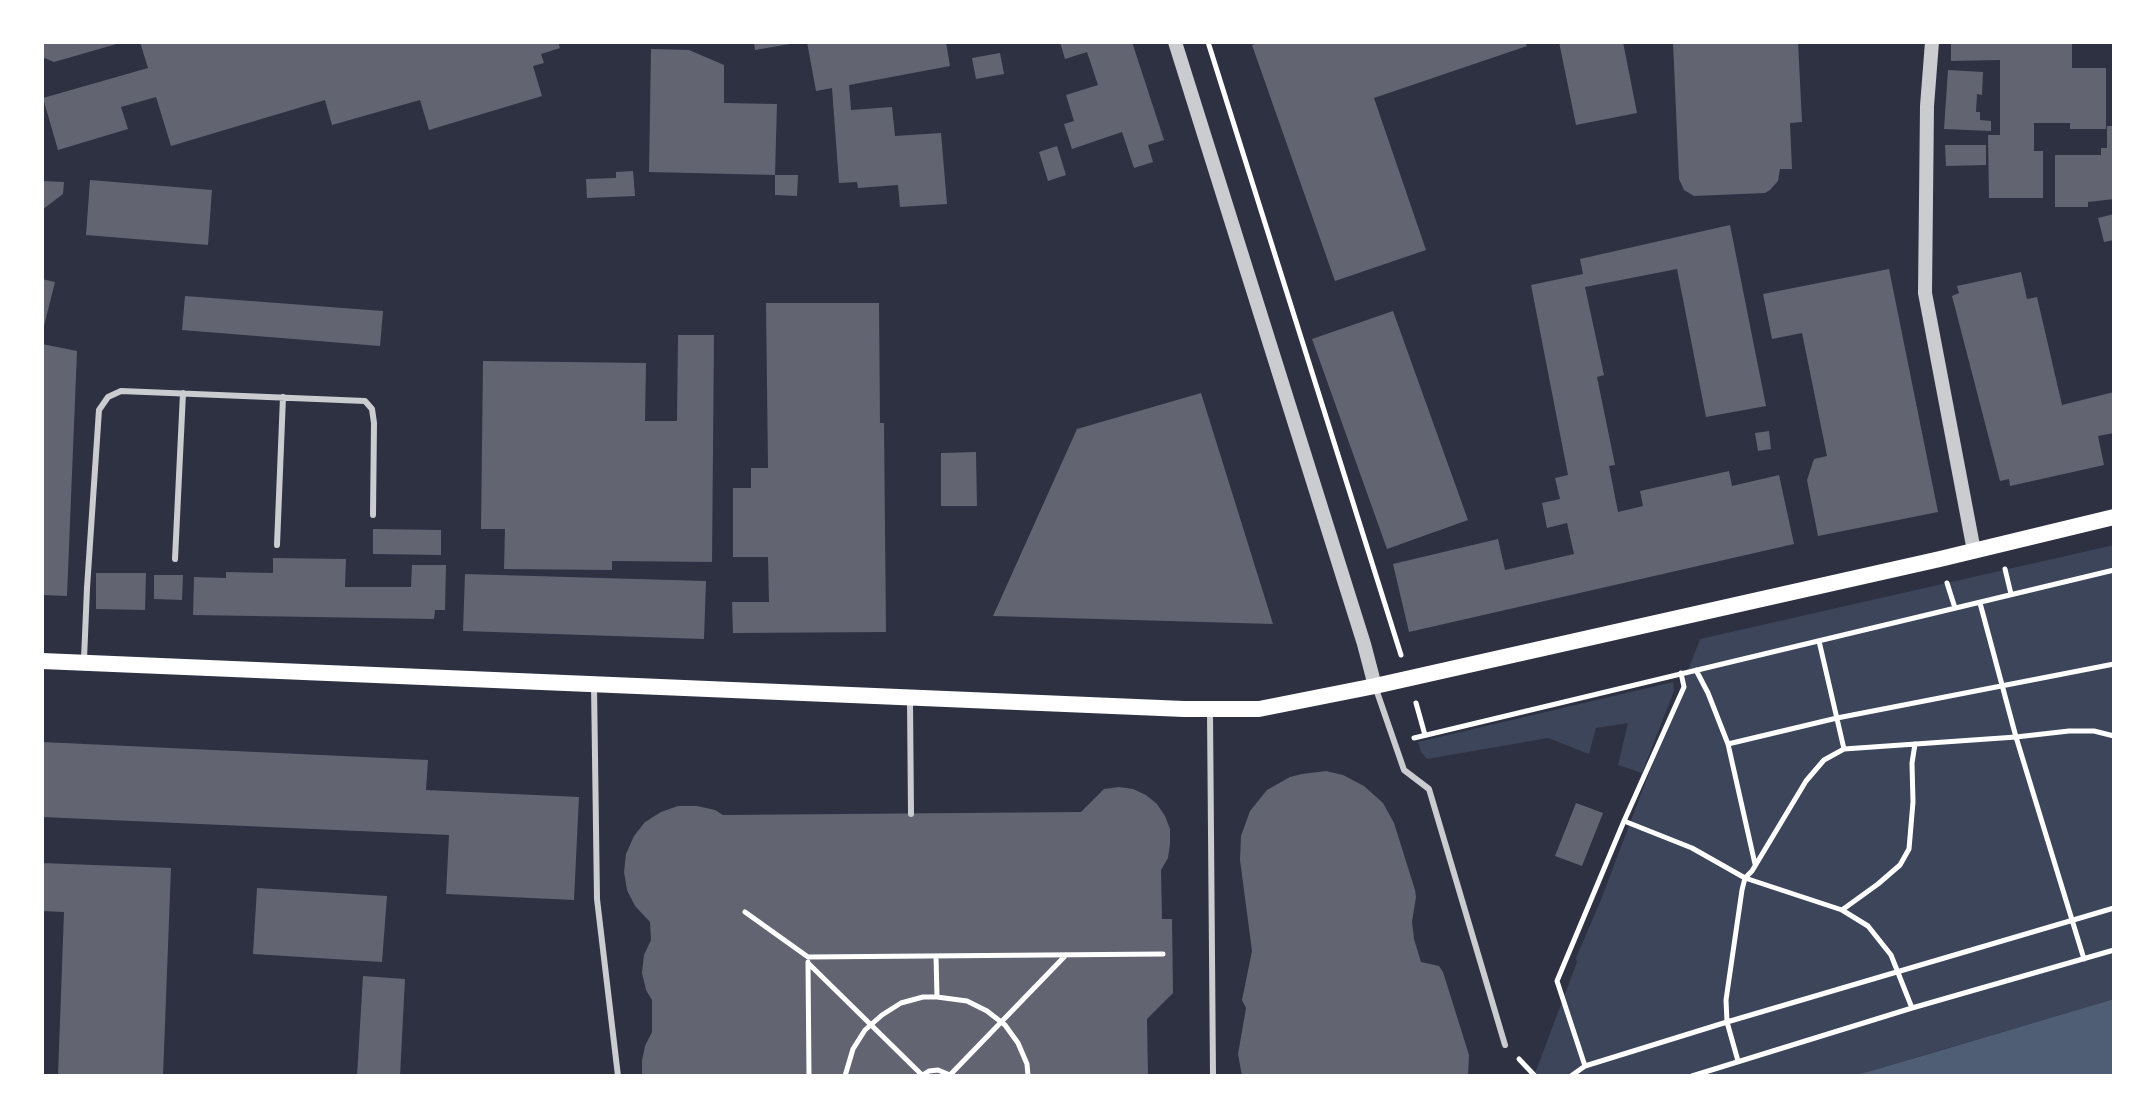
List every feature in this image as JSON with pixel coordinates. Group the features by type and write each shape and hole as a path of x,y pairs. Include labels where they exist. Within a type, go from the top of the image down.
{"main road":[{"path":"42,661 1259,709 1375,686 2114,517"}],"street":[{"path":"1175,42 1360,629 1375,686"},
{"path":"1932,42 1927,106 1925,293 1974,551"}],"lane":[{"path":"84,663 99,410 108,397 121,391 365,401 372,409 373,515"},
{"path":"175,559 183,393"},
{"path":"277,545 283,397"},
{"path":"594,684 597,899 618,1076"},
{"path":"1375,686 1404,770 1429,789 1505,1045"},
{"path":"910,697 911,814"},
{"path":"1210,709 1213,1076"}],"path":[{"path":"1208,42 1425,735"},
{"path":"1394,744 2114,570"},
{"path":"1980,603 2016,737 2084,959"},
{"path":"1819,641 1844,749"},
{"path":"1728,744 1837,718 2114,664"},
{"path":"1696,670 1728,744 1755,865"},
{"path":"1585,1066 1557,981 1684,687 1681,673"},
{"path":"1738,1061 1727,1022 1726,1000 1745,878 1815,769 1824,760 1844,749 2069,731 2094,731 2114,736"},
{"path":"1842,910 1900,865 1909,849 1915,744"},
{"path":"1624,821 1692,848 1745,878 1842,910 1868,926 1891,955 1912,1008"},
{"path":"1571,1076 1585,1066 1727,1022 2114,908"},
{"path":"745,912 808,960 922,1076 938,1070 950,1076 1066,955"},
{"path":"1692,1076 2114,950"},
{"path":"808,960 1163,954"},
{"path":"936,956 937,997"},
{"path":"808,960 809,1076"},
{"path":"845,1076 853,1049 882,1015 901,1003 937,997 967,1001 1001,1022 1018,1043 1027,1064 1028,1076"}],"shaded area":[{"path":"2114,545 2114,999 1853,1076 1534,1076 1576,958 1700,639"},
{"path":"1673,682 1674,691 1642,773 1618,765 1628,723 1596,728 1589,754 1548,738 1427,759 1418,742"},
{"path":"2114,999 2114,1076 1853,1076 1932,1053"}],"building":[{"path":"42,42 120,43 54,62 42,57"},
{"path":"140,42 558,42 560,48 541,54 544,63 533,66 542,96 429,130 420,100 332,125 325,100 171,146 156,97 121,107 128,129 58,150 43,98 148,68"},
{"path":"754,42 790,42 790,44 755,50"},
{"path":"807,42 946,42 950,66 849,85 851,110 892,107 895,136 941,133 947,204 900,207 898,185 858,188 857,182 839,183 832,88 816,91"},
{"path":"1060,42 1132,42 1164,140 1148,145 1153,162 1134,168 1122,132 1072,149 1064,124 1074,121 1066,95 1098,85 1087,52 1065,59"},
{"path":"1260,42 1525,42 1527,46 1374,98 1426,250 1335,281 1252,45"},
{"path":"1559,42 1623,42 1637,113 1576,125"},
{"path":"1673,42 1798,42 1802,122 1790,123 1792,169 1780,169 1778,181 1770,190 1765,193 1694,196 1684,190 1679,179"},
{"path":"1951,42 2072,42 2072,68 2106,68 2106,129 2070,129 2070,123 2034,123 2034,151 2043,151 2043,198 1989,198 1988,135 2000,135 2000,60 1951,61"},
{"path":"651,49 689,50 724,65 724,103 777,104 775,175 649,172"},
{"path":"1000,53 1004,74 976,79 972,58"},
{"path":"1948,70 1983,72 1982,95 1977,94 1976,112 1980,112 1980,120 1991,121 1991,131 1944,129"},
{"path":"2107,126 2114,126 2114,199 2088,202 2088,207 2055,207 2055,155 2101,155 2101,148 2107,148"},
{"path":"1945,145 1986,145 1986,165 1946,166"},
{"path":"1057,146 1066,175 1048,181 1039,152"},
{"path":"633,171 635,196 587,198 586,179 616,178 616,172"},
{"path":"775,175 798,175 797,196 775,195"},
{"path":"90,180 212,190 208,245 86,235"},
{"path":"42,181 64,182 63,194 42,210"},
{"path":"2114,214 2114,240 2104,242 2098,218"},
{"path":"1730,225 1766,406 1706,417 1677,269 1585,287 1604,375 1597,377 1615,465 1609,466 1618,512 1643,506 1640,491 1729,471 1732,486 1779,475 1794,544 1409,632 1393,564 1498,539 1505,570 1574,554 1567,523 1547,528 1542,503 1560,499 1555,478 1568,475 1531,285 1583,274 1580,259"},
{"path":"1889,269 1938,512 1818,536 1807,480 1814,459 1827,456 1802,333 1772,339 1763,294"},
{"path":"2021,272 2027,299 2037,297 2062,405 2114,392 2114,433 2098,436 2104,465 2010,486 2009,479 2000,481 1952,296 1959,293 1957,286"},
{"path":"42,279 55,282 43,330 42,330"},
{"path":"185,296 383,311 380,346 182,330"},
{"path":"766,303 879,303 880,423 884,423 886,632 733,633 732,602 769,602 768,557 733,557 733,488 751,488 751,468 768,468"},
{"path":"1393,311 1468,520 1387,549 1312,339"},
{"path":"678,335 714,335 712,562 612,561 612,570 504,569 505,529 481,529 483,361 646,363 645,421 677,421"},
{"path":"42,344 77,351 67,596 42,595"},
{"path":"1201,393 1273,624 993,616 1077,429"},
{"path":"1769,431 1771,449 1758,451 1755,433"},
{"path":"976,452 977,506 941,506 941,453"},
{"path":"373,529 441,530 441,555 373,554"},
{"path":"273,558 346,559 345,587 411,587 412,565 446,565 445,610 435,610 434,619 193,615 194,577 226,578 226,572 273,573"},
{"path":"96,573 146,573 145,610 96,609"},
{"path":"465,574 706,581 704,639 463,631"},
{"path":"154,575 183,575 182,600 154,599"},
{"path":"42,742 428,760 426,790 579,797 574,900 446,894 449,835 42,817"},
{"path":"1326,771 1343,775 1364,786 1383,803 1394,823 1415,890 1414,939 1421,962 1439,966 1443,972 1469,1055 1468,1076 1242,1076 1238,1054 1246,1008 1242,1000 1252,951 1240,860 1241,836 1250,811 1267,790 1290,777"},
{"path":"1104,789 1133,789 1157,804 1170,829 1168,858 1161,870 1162,919 1172,919 1173,993 1147,1019 1148,1076 642,1076 645,1046 652,1032 652,1000 642,973 644,955 651,940 650,922 635,906 627,890 624,872 626,854 634,836 645,822 661,812 678,806 697,806 723,815 1081,812"},
{"path":"1576,803 1603,813 1582,866 1555,856"},
{"path":"42,863 171,868 163,1076 58,1076 64,912 42,911"},
{"path":"257,888 387,896 382,962 253,954"},
{"path":"363,976 405,979 400,1076 357,1076"}]}
